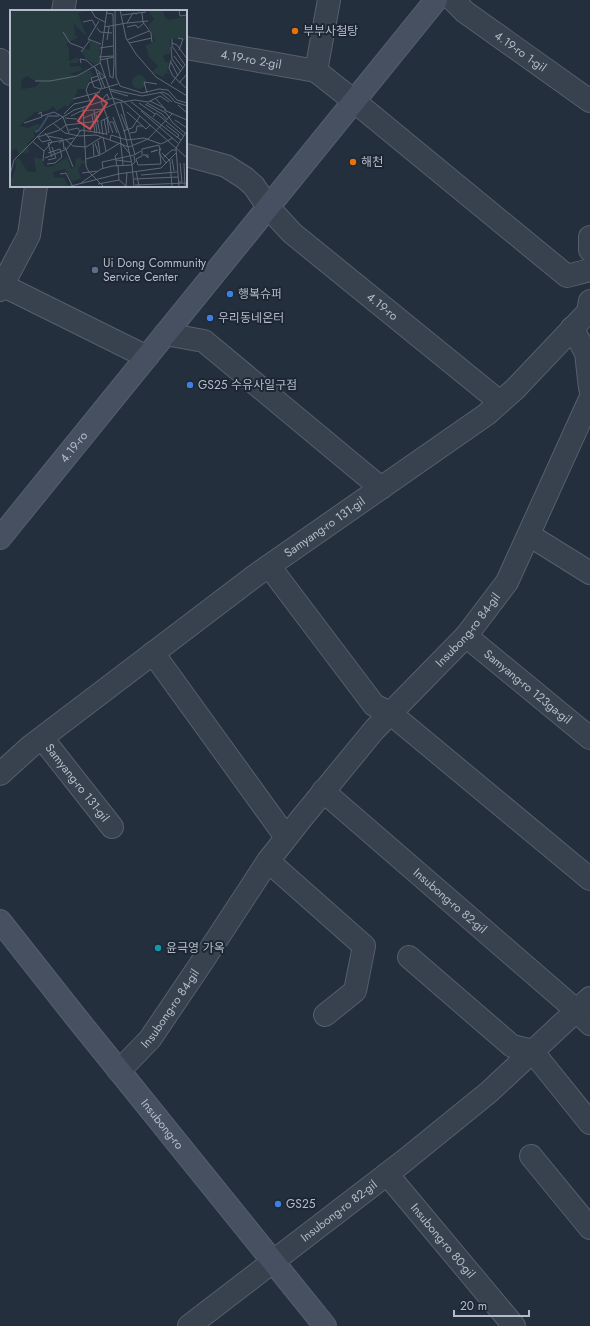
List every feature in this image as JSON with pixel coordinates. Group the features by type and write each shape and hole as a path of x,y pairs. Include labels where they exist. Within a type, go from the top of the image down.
{"street":[{"path":"64,10 65,0"},
{"path":"316,71 329,0"},
{"name":"4.19-ro","path":"0,538 436,0"},
{"name":"4.19-ro 1-gil","path":"453,0 465,12 590,101"},
{"name":"4.19-ro 2-gil","path":"187,48 316,71 354,101"},
{"path":"0,60 10,73"},
{"path":"354,101 567,276 590,270"},
{"path":"187,155 226,166 245,178 254,186 268,207"},
{"path":"36,187 29,234 1,287 147,356"},
{"name":"4.19-ro","path":"268,207 292,233 500,402"},
{"path":"590,238 590,250"},
{"name":"Samyang-ro 131-gil","path":"0,774 42,738 269,566 487,414 515,390 588,312 590,302"},
{"path":"572,328 586,353 590,388"},
{"path":"165,334 204,341 381,488"},
{"name":"Insubong-ro 84-gil","path":"119,1071 150,1039 268,861 286,837 374,730 466,636 507,582 588,409"},
{"path":"529,535 590,573"},
{"path":"269,566 374,705 390,713 590,879"},
{"name":"Samyang-ro 123ga-gil","path":"466,636 590,738"},
{"path":"153,653 286,837"},
{"name":"Samyang-ro 131-gil","path":"42,738 112,827"},
{"name":"Insubong-ro 82-gil","path":"189,1326 387,1174 489,1092 532,1051 585,1011 323,791"},
{"path":"268,861 364,946 355,991 325,1015"},
{"name":"Insubong-ro","path":"0,921 325,1326"},
{"path":"409,957 512,1046 532,1051 590,1123"},
{"path":"531,1156 590,1228"},
{"name":"Insubong-ro 80-gil","path":"387,1174 514,1326"}],"place":[{"name":"부부사철탕","path":"295,31"},
{"name":"해천","path":"353,162"},
{"name":"Ui Dong Community Service Center","path":"95,270"},
{"name":"행복슈퍼","path":"230,294"},
{"name":"우리동네온터","path":"210,318"},
{"name":"GS25 수유사일구점","path":"190,385"},
{"name":"윤극영 가옥","path":"158,948"},
{"name":"GS25","path":"278,1204"}]}
